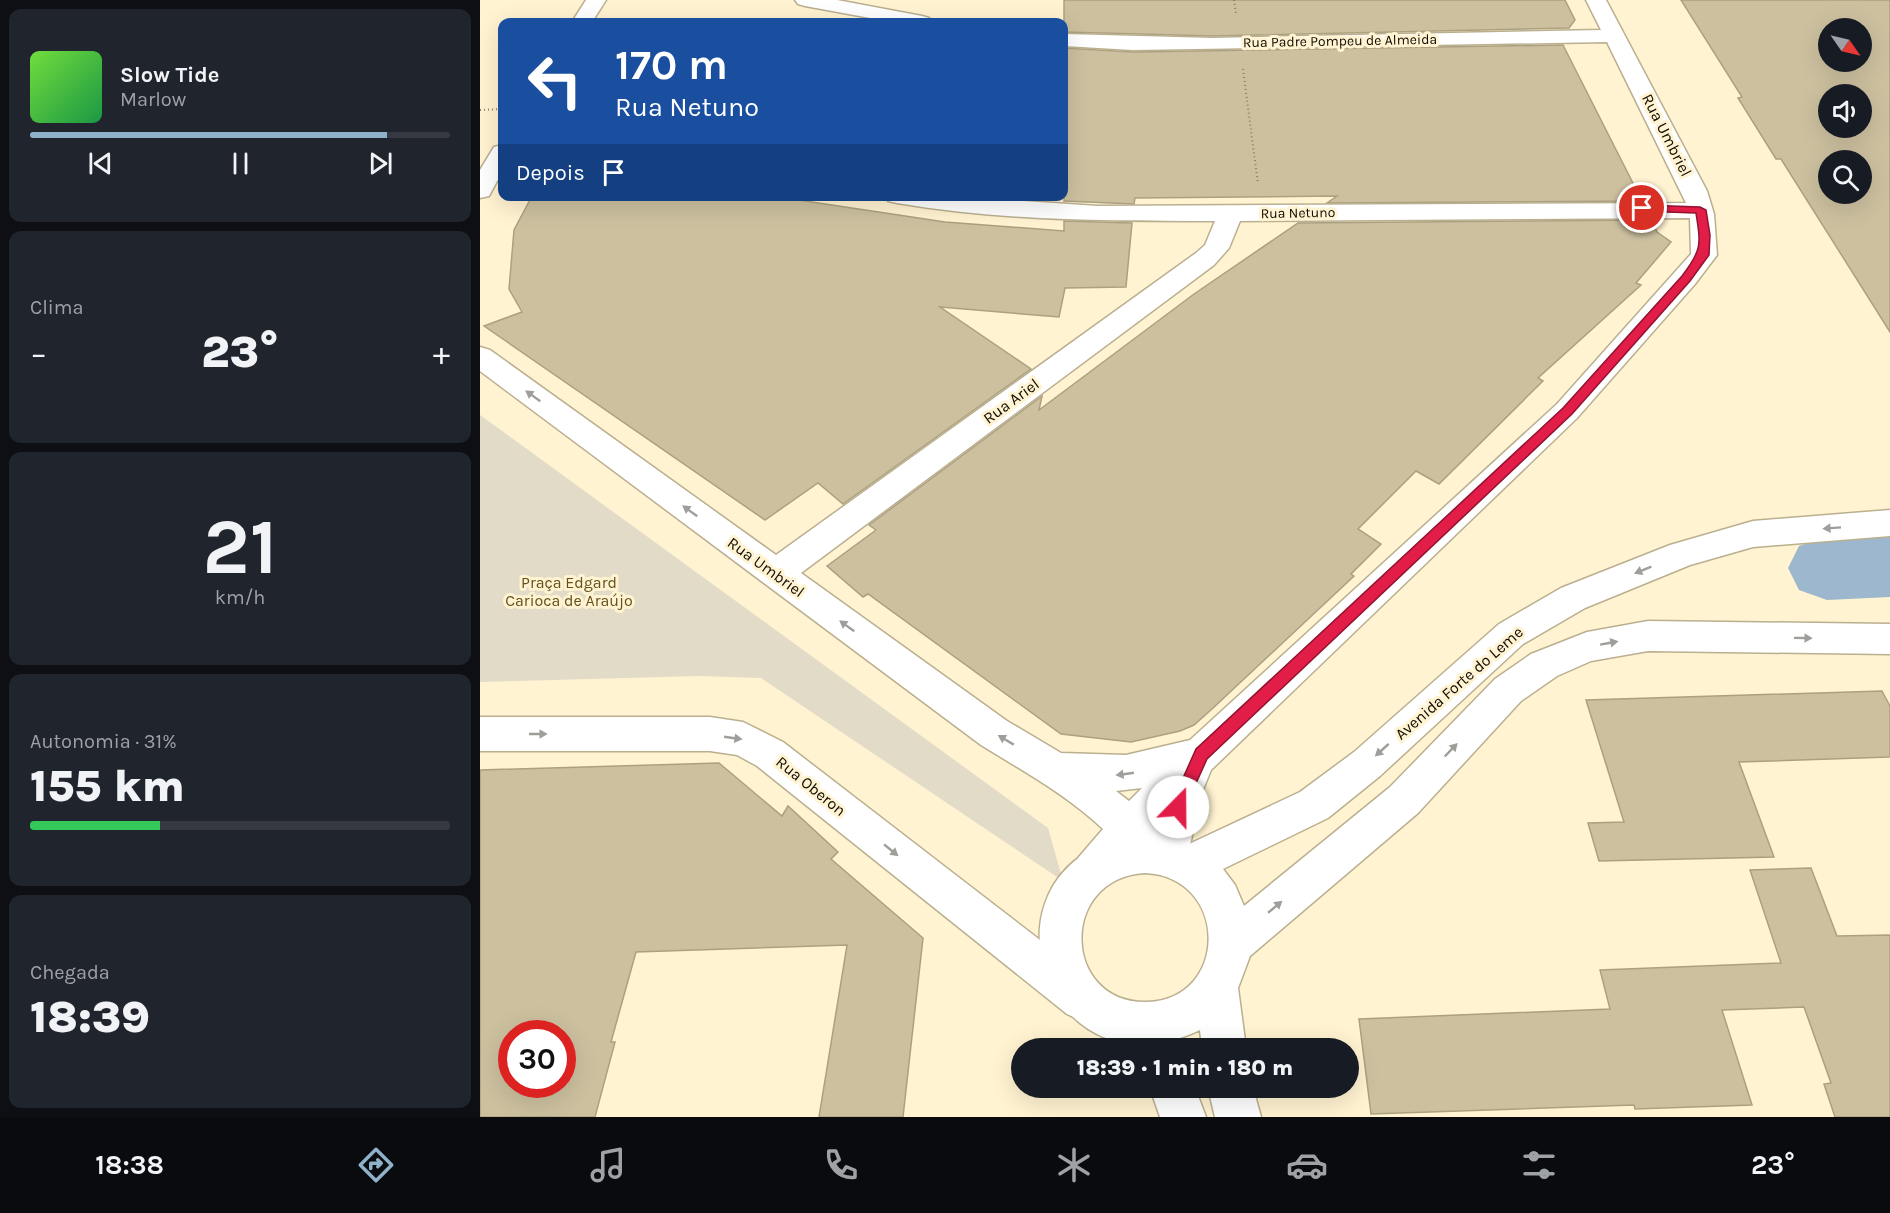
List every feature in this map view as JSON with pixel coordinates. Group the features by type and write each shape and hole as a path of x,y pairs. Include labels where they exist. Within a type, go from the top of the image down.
{"street":[{"path":"585,18 596,0"},
{"path":"805,0 901,18"},
{"name":"Rua Umbriel","path":"480,357 994,733 1056,770 1161,849 1181,794 1202,754 1568,411 1704,255 1705,235 1695,191 1596,0"},
{"name":"Rua Padre Pompeu de Almeida","path":"1068,40 1133,44 1616,36"},
{"path":"480,191 498,159"},
{"name":"Rua Netuno","path":"928,201 965,207 1098,214 1700,210"},
{"name":"Rua Ariel","path":"775,574 1205,259 1216,248 1231,213"},
{"name":"Avenida Forte do Leme","path":"1161,849 1314,806 1367,764 1511,634 1573,598 1682,554 1753,534 1890,523"},
{"path":"1230,945 1404,800 1508,690 1544,665 1587,647 1648,636 1890,639"},
{"name":"Rua Oberon","path":"480,734 711,735 743,739 770,753 1083,1000"},
{"name":"Rua Umbriel","path":"1056,770 1114,776 1158,770 1202,754"},
{"path":"1161,849 1208,879 1221,898 1229,921 1230,945 1216,986 1195,1007 1147,1037 1113,1020 1083,1000 1064,971 1059,935 1069,901 1090,874 1120,856 1161,849"},
{"path":"1216,986 1223,1038"},
{"path":"1176,1098 1183,1117"},
{"path":"1233,1098 1238,1117"}],"path":[{"path":"1234,0 1263,213"},
{"path":"480,110 498,109"}],"green space":[{"name":"Praça Edgard Carioca de Araújo","path":"480,415 1048,828 1063,881 761,678 698,676 480,682"}],"building":[{"path":"1064,0 1565,0 1575,20 1569,28 1213,36 1068,32 1068,18 1064,18"},
{"path":"1681,0 1890,0 1890,332 1781,159 1776,159 1738,98 1742,97"},
{"path":"1563,45 1642,201 1327,203 1337,196 1135,198 1134,204 1064,201 1068,201 1068,48 1133,52"},
{"path":"529,201 805,201 945,222 1064,231 1064,221 1132,223 1126,287 1065,288 1059,317 940,307 1031,369 843,504 818,483 765,520 484,326 522,312 509,289 514,230"},
{"path":"1652,220 1657,232 1671,242 1636,283 1641,285 1538,378 1543,381 1439,484 1416,471 1358,529 1381,544 1351,574 1354,576 1212,709 1194,725 1180,731 1131,742 1061,734 868,594 863,597 827,566 876,530 869,525 1042,396 1039,410 1194,294 1298,223"},
{"path":"1882,691 1890,706 1890,757 1739,762 1774,857 1599,861 1588,823 1624,822 1586,700"},
{"path":"719,763 782,816 788,806 838,852 831,859 923,938 903,1117 819,1117 847,945 636,952 611,1042 615,1042 595,1117 480,1117 480,770"},
{"path":"1811,868 1837,936 1890,935 1890,1117 1835,1117 1824,1084 1831,1083 1804,1007 1722,1010 1752,1105 1635,1109 1634,1105 1371,1114 1359,1019 1610,1009 1600,970 1781,963 1750,870"}],"waterway":[{"path":"1827,568 1890,566"}],"route":[{"path":"1178,807 1181,794 1202,754 1568,411 1704,255 1705,235 1700,210 1642,208"}]}
